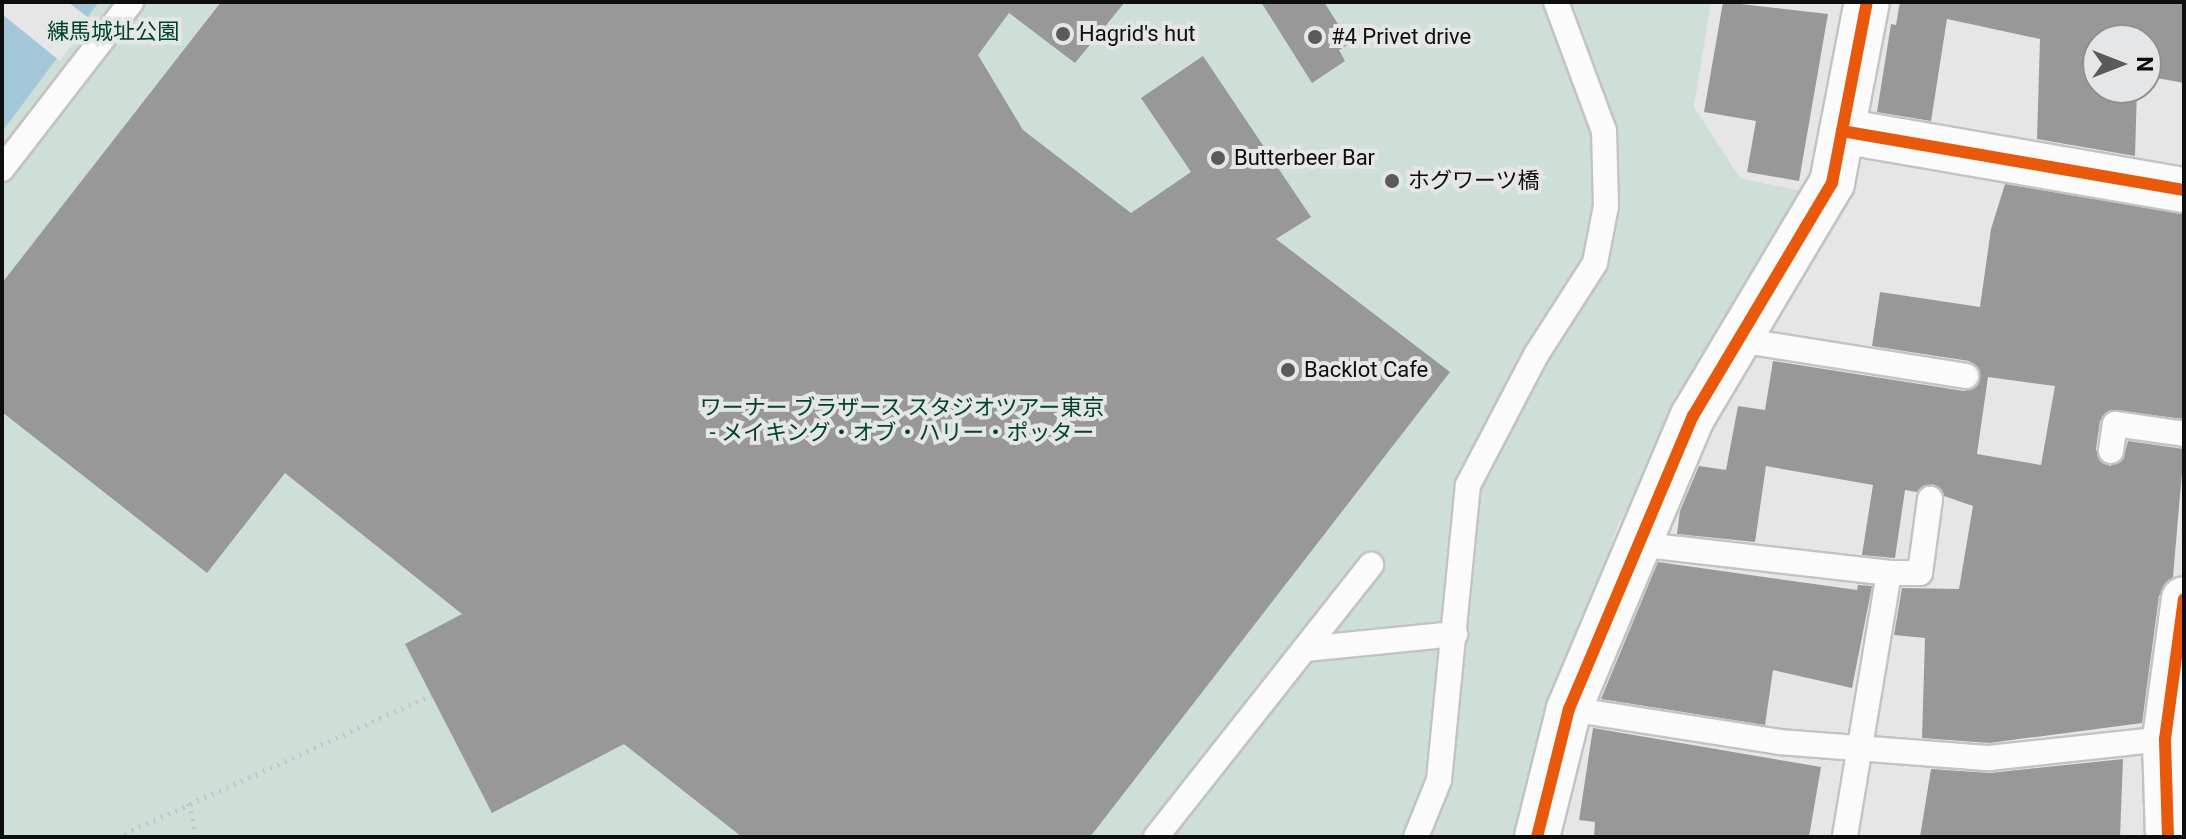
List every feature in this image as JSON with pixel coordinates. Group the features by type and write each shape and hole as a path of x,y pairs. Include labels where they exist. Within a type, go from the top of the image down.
{"street":[{"path":"1537,837 1569,709 1636,544 1693,416 1832,183 1867,2"},
{"path":"1842,131 2184,190"},
{"path":"2168,837 2165,739 2184,599"}],"lane":[{"path":"2,169 131,2"},
{"path":"1416,837 1439,780 1468,485 1536,355 1595,263 1606,206 1604,131 1556,2"},
{"path":"1739,340 1966,376"},
{"path":"2111,451 2115,424 2184,434"},
{"path":"1636,544 1889,573 1920,573 1930,499"},
{"path":"1156,837 1371,565"},
{"path":"1845,837 1863,746 1889,573"},
{"path":"1305,649 1455,634"},
{"path":"1569,709 1779,742 1989,758 2165,739"}],"path":[{"path":"117,837 431,695"},
{"path":"189,803 196,837"}],"green space":[{"name":"ワーナー ブラザース スタジオツアー東京 - メイキング・オブ・ハリー・ポッター","path":"99,2 1711,2 1694,107 1740,178 1801,191 1618,525 1557,702 1523,837 2,837 2,132"}],"water":[{"path":"2,2 99,2 2,132"}],"pier":[{"path":"2,2 68,2 90,19 60,61 2,14"}],"building":[{"name":"ワーナー ブラザース スタジオツアー東京 - メイキング・オブ・ハリー・ポッター","path":"221,2 1125,2 1075,63 1009,13 978,55 1023,130 1131,213 1191,172 1141,98 1203,56 1311,217 1276,239 1450,372 1090,837 742,837 624,744 492,813 405,644 462,614 285,473 207,573 2,412 2,283"},
{"name":"#4 Privet drive","path":"1261,2 1324,2 1350,43 1339,50 1345,61 1312,83"},
{"path":"1723,2 1828,14 1799,181 1747,172 1756,121 1704,112"},
{"path":"1900,2 2184,2 2184,83 2162,79 2162,24 2082,24 2082,104 2137,104 2135,156 2037,139 2040,39 1947,19 1931,121 1877,112 1891,24 1896,25"},
{"path":"2005,184 2184,214 2184,419 2110,410 2100,421 2096,449 2101,462 2110,466 2123,460 2128,441 2184,449 2173,577 2159,596 2142,723 1989,743 1922,738 1925,638 1894,635 1902,588 1959,589 1973,506 1944,496 1933,484 1917,492 1905,490 1895,558 1862,555 1873,485 1766,466 1755,542 1677,534 1680,511 1699,466 1726,470 1738,406 1765,410 1773,361 1964,391 1977,386 1980,371 1969,361 1872,346 1880,292 1980,307 1991,229","holes":["1988,377 2055,386 2041,465 1977,454"]},
{"path":"1658,562 1857,590 1858,585 1872,586 1852,688 1773,670 1765,725 1601,699"},
{"path":"1593,728 1821,767 1809,837 1594,837 1595,822 1579,820"},
{"path":"2123,759 2120,837 1920,837 1931,769 1990,773"}],"cycle path":[{"path":"1537,837 1569,709 1693,416 1832,183 1867,2"},
{"path":"1842,131 2184,190"},
{"path":"2168,837 2165,739 2184,599"}],"place":[{"name":"Hagrid's hut","path":"1063,34"},
{"name":"#4 Privet drive","path":"1315,37"},
{"name":"Butterbeer Bar","path":"1218,158"},
{"name":"ホグワーツ橋","path":"1392,181"},
{"name":"Backlot Cafe","path":"1288,370"}],"park label":[{"name":"練馬城址公園","path":"113,32"}]}
